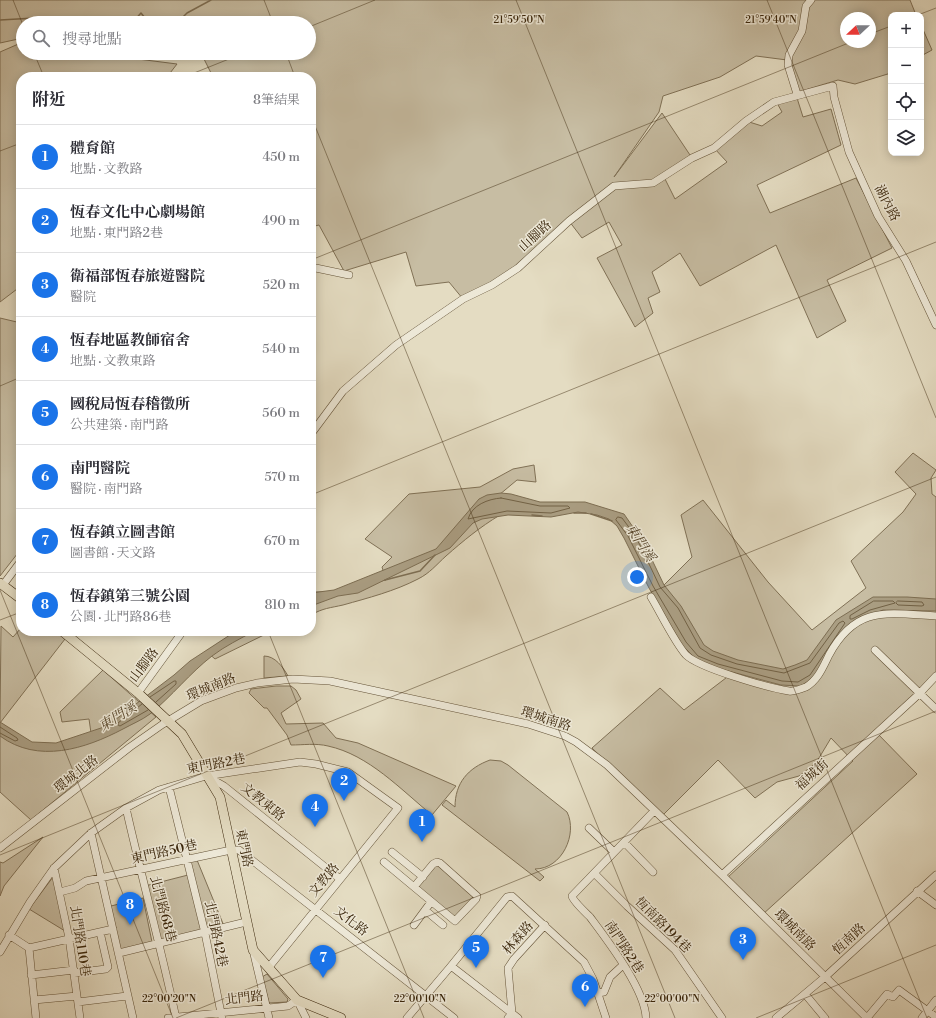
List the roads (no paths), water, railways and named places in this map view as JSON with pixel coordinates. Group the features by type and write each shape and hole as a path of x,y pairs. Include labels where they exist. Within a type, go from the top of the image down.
{"main road":[{"path":"1,584 16,595"},
{"name":"東門路","path":"68,636 139,695 182,734 220,797 253,950 297,1000"},
{"path":"297,1000 341,1018"}],"street":[{"path":"797,94 788,65 789,55 802,31 806,6 811,0"},
{"name":"山腳路","path":"316,427 343,390 396,345 463,299 492,285 518,268 569,221 614,186 653,183 692,158 714,148 746,121 774,102 797,94 833,86"},
{"name":"湖內路","path":"833,86 834,97 849,152 878,216 906,261 936,325"},
{"path":"316,269 336,271 349,275"},
{"path":"1,584 16,567"},
{"path":"651,597 681,648 691,658 715,670 790,691 807,686 816,679 841,635 866,617 884,613 936,616"},
{"name":"山腳路","path":"139,695 180,636"},
{"path":"874,650 936,709"},
{"name":"福城街","path":"722,875 919,694 936,676"},
{"name":"環城南路","path":"168,720 201,701 246,686 292,679 330,681 528,724 565,736 588,750 607,766 722,875 867,1018"},
{"name":"環城北路","path":"0,848 130,747 168,720"},
{"name":"東門路2巷","path":"0,952 9,935 54,868 91,833 126,808 159,790 206,776 300,762 330,766 348,772 398,808"},
{"name":"文教東路","path":"206,776 224,786 340,880"},
{"name":"北門路42巷","path":"169,787 205,933 222,1016"},
{"name":"北門路68巷","path":"126,808 140,870 160,943 173,1018"},
{"name":"文教路","path":"268,967 398,808"},
{"path":"595,874 654,811"},
{"path":"589,828 614,852"},
{"path":"91,833 133,1018"},
{"path":"624,842 653,872"},
{"name":"東門路50巷","path":"60,892 75,888 86,881 231,850"},
{"name":"文化路","path":"231,850 239,850 454,1018"},
{"path":"392,852 423,877"},
{"path":"396,872 404,861"},
{"path":"384,862 448,917 456,921 476,899 476,896 440,863 433,864 414,887"},
{"name":"北門路110巷","path":"54,868 69,938 80,1018"},
{"name":"南門路2巷","path":"595,874 572,896 573,900 580,905 601,931 623,965 641,998 646,1018"},
{"name":"恆南路194巷","path":"595,874 675,950 722,1018"},
{"name":"恆南路","path":"776,1018 787,1015 805,994 898,912 917,891 936,875"},
{"path":"917,891 936,905"},
{"path":"407,1018 507,897 512,896 584,962 589,969 606,1018"},
{"path":"414,925 431,902"},
{"path":"425,910 442,926 448,917"},
{"path":"119,954 246,922"},
{"name":"林森路","path":"513,1016 508,968 544,925"},
{"path":"9,935 29,948 113,929"},
{"path":"31,975 106,969 108,967 100,932"},
{"path":"29,948 36,1018"},
{"path":"253,950 269,1018"},
{"path":"598,993 604,992 610,977 623,965"},
{"path":"451,966 513,1016"},
{"path":"867,1018 887,994 893,997 899,990 936,1017"},
{"path":"805,994 825,1018"},
{"path":"34,1000 128,996"},
{"name":"北門路","path":"173,1018 222,1016 266,1008 288,1006 297,1000"},
{"name":"東門路","path":"297,1000 306,1018"},
{"path":"922,1018 936,1000"}],"water":[{"path":"501,493 511,494 540,502 585,502 624,514 644,543 664,585 681,606 704,645 713,651 738,660 783,669 807,660 836,620 873,597 936,599 936,611 883,610 849,625 818,672 806,683 799,686 781,685 717,668 696,659 682,645 649,588 617,526 609,519 597,515 578,512 551,517 508,515 482,519 473,523 450,548 358,593 338,596 316,604 316,592 334,590 436,549 479,499 487,495"},
{"path":"228,636 245,636 212,656 150,714 108,736 77,747 46,751 30,750 15,745 0,736 0,722 32,742 56,743 107,726 190,661"}],"waterway":[{"path":"184,16 211,0"},
{"path":"138,16 141,13 143,16"},
{"path":"0,20 16,19"},
{"name":"東門溪","path":"574,513 586,513"},
{"name":"東門溪","path":"591,514 612,521"},
{"name":"東門溪","path":"532,515 542,516"},
{"name":"東門溪","path":"385,580 420,571 435,555"}],"place":[{"name":"恆春文化中心劇場館","path":"344,801"},
{"name":"恆春地區教師宿舍","path":"315,827"},
{"name":"體育館","path":"422,842"},
{"name":"恆春鎮第三號公園","path":"130,925"},
{"name":"衛福部恆春旅遊醫院","path":"743,960"},
{"name":"國稅局恆春稽徵所","path":"476,968"},
{"name":"恆春鎮立圖書館","path":"323,978"},
{"name":"南門醫院","path":"585,1007"}]}
